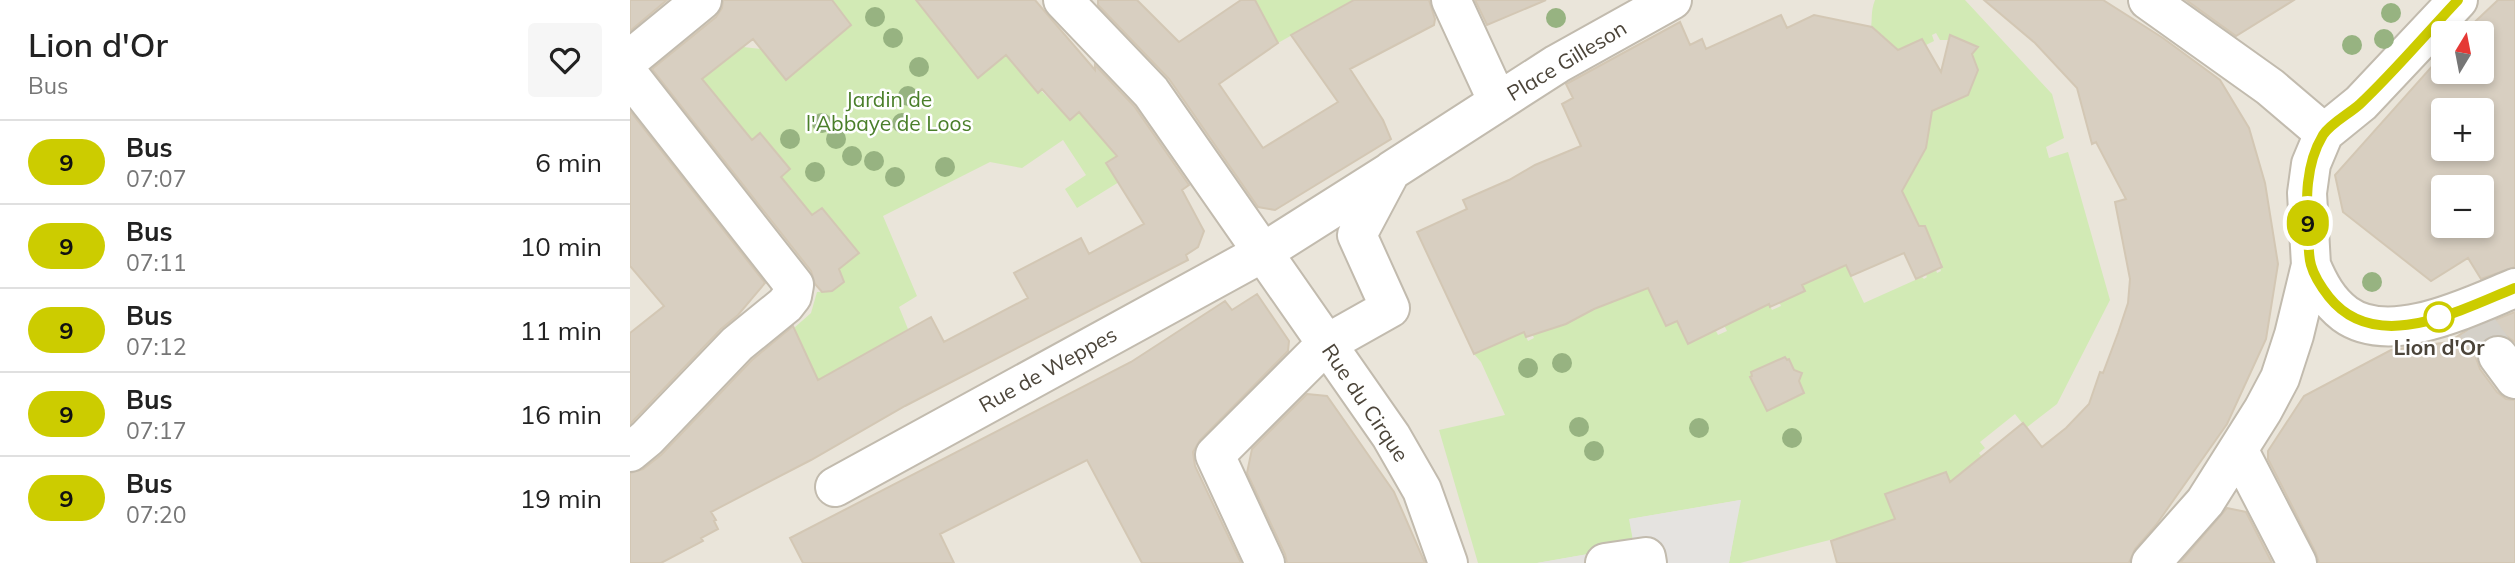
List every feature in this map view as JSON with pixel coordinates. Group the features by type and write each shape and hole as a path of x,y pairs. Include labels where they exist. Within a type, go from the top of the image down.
{"street":[{"path":"630,59 702,0"},
{"name":"Place Gilleson","path":"1262,253 1557,64 1672,0"},
{"path":"2148,0 2280,95 2324,133"},
{"path":"2151,563 2205,502 2263,411 2286,362 2311,265 2307,193 2311,164 2324,133 2361,103 2458,0"},
{"name":"Rue du Cirque","path":"1071,3 1151,92 1398,446 1422,490 1448,563"},
{"name":"Place Gilleson","path":"1453,4 1498,102"},
{"path":"630,76 794,285 792,296 785,305 737,344 647,438 630,452"},
{"name":"Place Gilleson","path":"1326,344 1390,308 1357,235 1391,171"},
{"name":"Rue de Weppes","path":"835,486 1262,253"},
{"path":"2311,265 2323,290 2345,314 2362,322 2382,326 2464,316 2515,288"},
{"path":"1265,563 1215,455 1326,344"},
{"path":"2239,451 2297,563"},
{"path":"1605,563 1646,557 1647,563"}],"shaded area":[{"path":"630,0 2515,0 2515,563 630,563"},
{"path":"1741,500 1729,563 1537,563 1634,546 1629,519"}],"green space":[{"name":"Jardin de l'Abbaye de Loos","path":"832,0 916,0 978,78 1006,55 1070,120 1079,112 1116,157 1119,182 1077,208 1065,189 1086,175 1063,140 1022,168 990,162 883,216 917,296 899,307 908,329 819,384 794,328 811,313 817,292 832,291 843,281 839,269 858,253 822,208 812,215 781,177 790,169 760,133 751,140 697,83 743,47 761,49 786,79 847,20"},
{"path":"1255,0 1354,0 1278,43"},
{"path":"1875,0 1965,0 2052,94 2064,138 2046,147 2049,158 2068,152 2110,300 2057,404 2026,428 2015,414 1980,442 1985,448 1979,453 1982,457 1954,489 1945,472 1900,531 1853,534 1740,563 1729,563 1740,500 1630,519 1634,546 1537,563 1478,563 1439,430 1505,415 1481,362 1474,354 1524,332 1528,341 1534,338 1530,329 1550,320 1554,328 1586,313 1582,305 1612,302 1654,271 1652,293 1657,301 1674,314 1663,319 1665,325 1677,321 1688,344 1696,340 1710,319 1718,335 1727,331 1724,325 1769,304 1772,310 1781,306 1774,290 1804,291 1802,285 1846,265 1864,303 1922,277 1924,279 1936,270 1937,273 1941,271 1941,260 1939,261 1924,231 1927,230 1925,226 1919,226 1908,203 1894,209 1904,188 1899,184 1926,148 1929,129 1921,128 1918,121 1933,110 1949,40 1940,40 1936,33 1932,35 1934,41 1926,45 1922,39 1917,41 1920,48 1913,51 1910,45 1904,47 1899,57 1881,41 1884,37 1881,34 1877,38 1870,34"}],"building":[{"path":"630,0 667,0 630,31"},
{"path":"723,0 832,0 851,25 786,80 753,39 702,79 752,140 760,133 790,169 781,177 812,215 822,208 859,253 839,269 844,282 832,291 822,292 815,284 811,271 652,69 716,17 722,8"},
{"path":"916,0 1035,0 1095,70 1095,65 1134,106 1189,185 1182,190 1204,231 1198,247 1186,255 1188,260 905,406 811,460 711,512 718,529 701,538 703,541 661,563 630,563 630,473 643,469 661,455 752,360 793,326 818,380 931,317 944,342 1028,298 1014,273 1081,238 1089,254 1144,224 1106,163 1117,156 1079,112 1070,120 1042,89 1038,93 1006,55 978,78"},
{"path":"1098,0 1137,0 1179,42 1241,0 1255,0 1278,43 1219,84 1263,148 1338,102 1291,35 1354,0 1429,0 1435,19 1434,25 1350,69 1383,120 1391,139 1275,210 1258,207 1169,79 1098,5"},
{"path":"1475,0 1546,0 1487,25"},
{"path":"1984,0 2103,0 2163,38 2220,80 2249,128 2265,183 2278,264 2266,339 2227,424 2156,525 2135,549 2129,563 1837,563 1831,541 1895,519 1885,494 1946,472 1950,482 2023,423 2042,447 2066,428 2089,404 2128,303 2130,279 2115,202 2126,199 2096,142 2092,144 2077,88 2035,43"},
{"path":"2186,0 2294,0 2236,36"},
{"path":"2498,0 2515,0 2515,267 2481,279 2468,258 2431,281 2343,212 2335,175 2431,67 2431,84 2494,84 2494,21 2476,21"},
{"path":"1781,15 1787,28 1814,15 1872,27 1898,50 1922,39 1941,72 1950,35 1978,47 1972,54 1978,70 1968,95 1932,111 1926,148 1902,191 1919,226 1925,226 1942,267 1916,279 1904,253 1851,276 1846,265 1802,285 1805,291 1770,307 1769,304 1688,344 1677,321 1666,326 1648,288 1594,309 1566,324 1526,337 1524,332 1474,354 1417,232 1467,209 1463,200 1581,146 1562,104 1573,98 1566,84 1680,22 1690,45 1702,39 1706,49"},
{"path":"630,111 765,283 738,315 721,329 630,424 630,333 664,306 630,266"},
{"path":"1257,294 1289,341 1288,351 1200,440 1193,452 1195,466 1241,563 1142,563 1087,460 940,534 954,563 803,563 790,538 1131,362 1225,301 1232,310"},
{"path":"2515,312 2515,342 2496,334 2486,338 2478,347 2476,358 2480,369 2497,392 2506,399 2515,400 2515,563 2319,563 2268,459 2268,451 2304,396 2391,350 2449,342 2464,332"},
{"path":"1785,357 1789,359 1794,370 1802,373 1799,381 1804,393 1767,411 1750,377 1751,372"},
{"path":"1307,394 1327,396 1353,433 1394,492 1425,563 1287,563 1247,473 1252,449"},
{"path":"2227,508 2246,512 2272,563 2180,563"}],"tunnel":[{"path":"2476,325 2498,356"}],"bus line":[{"name":"9","path":"2458,0 2361,103 2324,133 2311,164 2308,182 2306,209 2311,265 2323,290 2345,314 2362,322 2382,326 2413,324 2437,318 2515,288"}],"place":[{"name":"Lion d'Or","path":"2439,317"}]}
